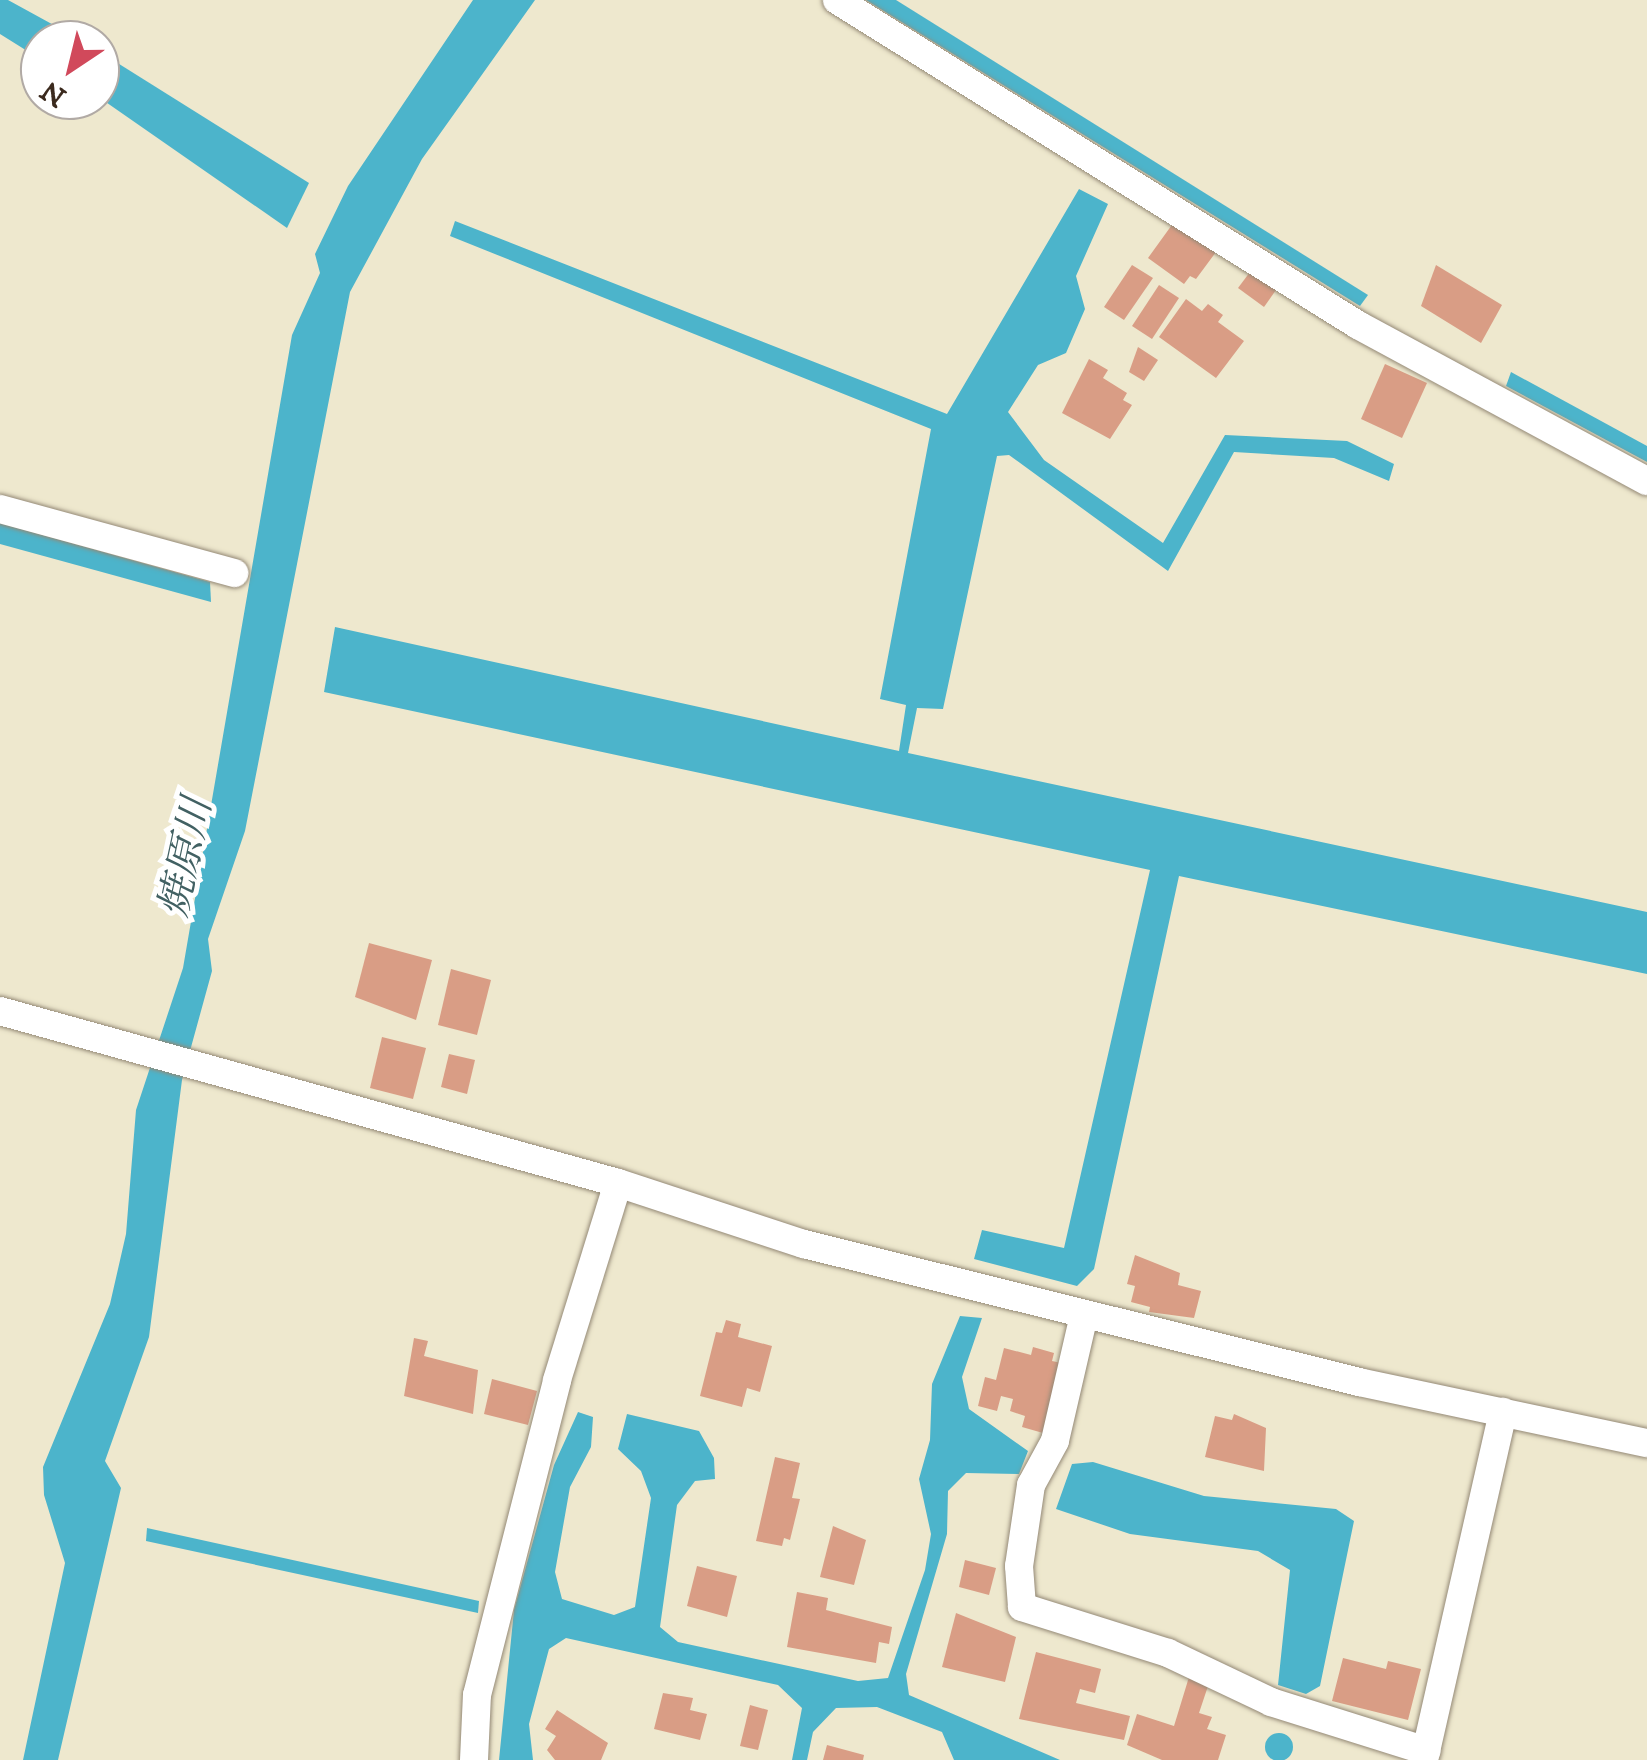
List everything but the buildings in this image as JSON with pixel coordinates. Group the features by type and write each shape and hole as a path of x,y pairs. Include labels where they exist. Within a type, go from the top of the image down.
{"street":[{"path":"837,0 1358,325 1647,481"},
{"path":"0,509 234,574"},
{"path":"0,1012 216,1075 618,1183 804,1244 1084,1315 1647,1444"},
{"path":"474,1760 477,1695 558,1380 618,1183"},
{"path":"1084,1315 1055,1441 1031,1485 1019,1566 1022,1607 1168,1654 1271,1702 1425,1756 1503,1412"}],"water":[{"path":"0,0 8,0 44,20 20,20 20,46 0,34"},
{"path":"473,0 535,0 422,159 350,292 245,831 208,939 212,971 182,1080 149,1337 105,1461 121,1488 58,1760 23,1760 65,1563 44,1495 43,1467 110,1304 126,1234 136,1110 183,968 292,335 320,273 315,254 348,186"},
{"path":"866,0 896,0 1368,295 1360,306"},
{"path":"120,65 309,183 287,228 120,112"},
{"path":"1079,189 1108,204 1076,276 1085,309 1066,353 1038,365 1008,412 1044,460 1163,543 1225,435 1347,441 1394,464 1389,481 1334,458 1234,452 1168,571 1009,455 997,456 943,709 917,708 908,753 1647,912 1647,974 1179,876 1094,1269 1077,1286 974,1259 982,1230 1064,1248 1150,870 324,692 335,627 899,751 906,705 880,699 931,429 450,236 455,221 947,414"},
{"path":"1511,372 1647,446 1647,462 1506,386"},
{"path":"0,523 210,582 211,602 0,544"},
{"path":"960,1316 982,1318 962,1377 969,1409 1028,1451 1019,1474 966,1473 948,1491 947,1534 906,1674 909,1695 1060,1760 954,1760 942,1732 877,1707 836,1708 813,1732 807,1760 792,1760 802,1708 778,1685 566,1638 549,1649 529,1724 533,1760 499,1760 514,1610 554,1465 578,1412 593,1417 591,1447 570,1487 555,1572 562,1599 614,1615 635,1607 651,1498 641,1471 618,1449 627,1414 699,1431 714,1458 715,1479 695,1481 677,1505 660,1627 678,1642 858,1681 888,1678 925,1570 931,1534 919,1479 930,1440 932,1384"},
{"path":"1093,1462 1204,1496 1336,1509 1354,1521 1320,1686 1306,1694 1278,1685 1290,1570 1258,1551 1130,1534 1056,1509 1072,1464"},
{"path":"147,1528 479,1601 478,1613 146,1541"},
{"path":"1279,1733 1289,1737 1293,1747 1289,1757 1279,1761 1269,1757 1265,1747 1269,1737"}],"water label":[{"name":"焼原川","path":"187,858"}]}
